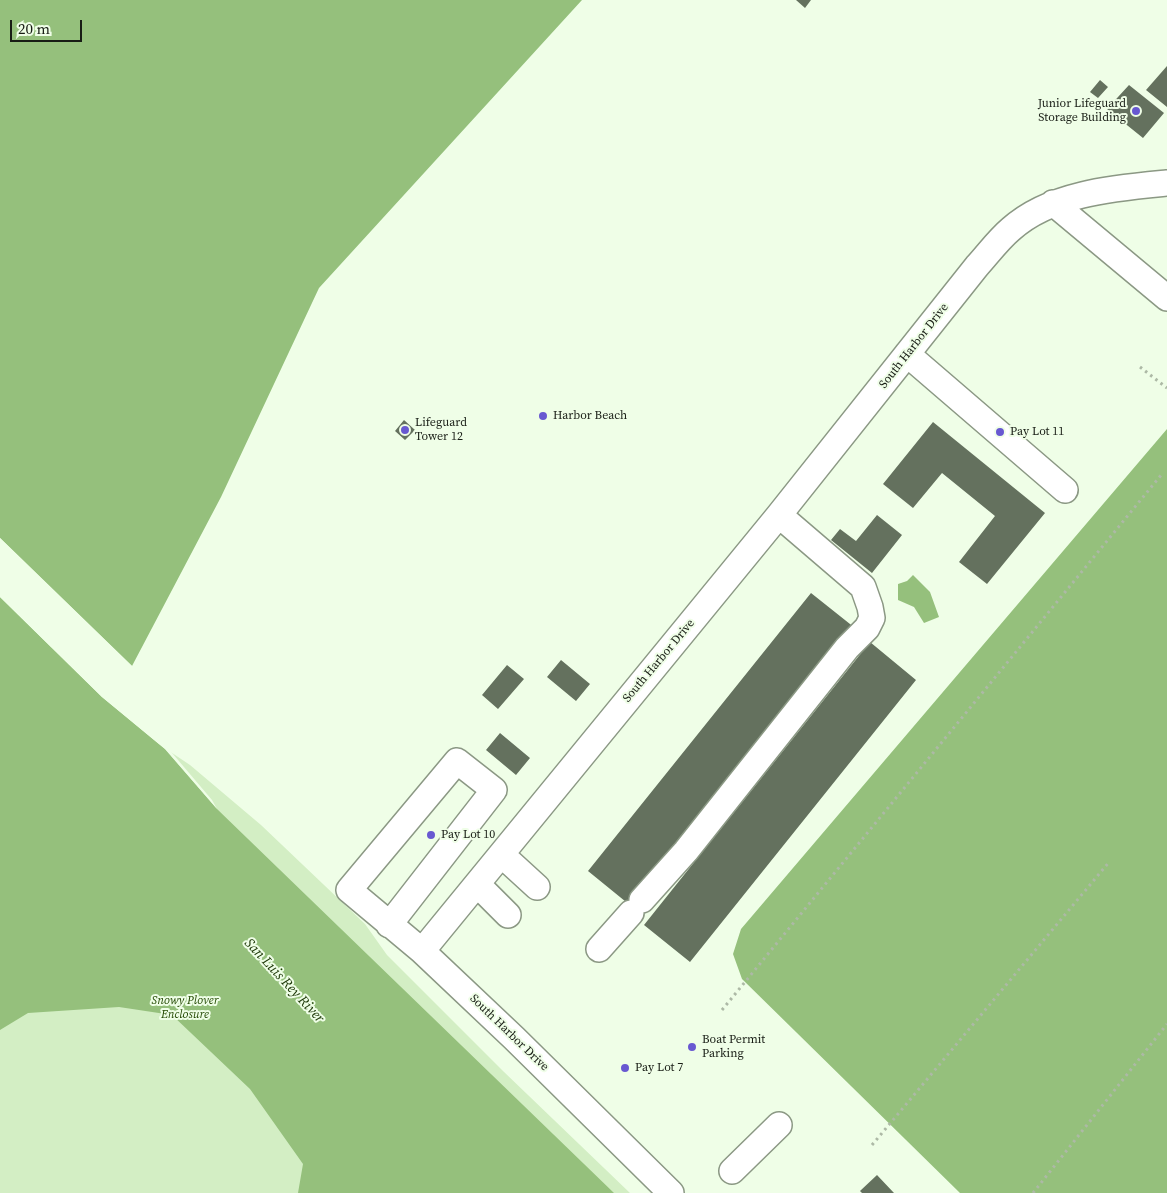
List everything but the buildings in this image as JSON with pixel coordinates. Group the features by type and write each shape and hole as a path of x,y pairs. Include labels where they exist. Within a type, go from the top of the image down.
{"street":[{"name":"South Harbor Drive","path":"671,1193 514,1038 422,951 502,856 532,815 779,515 977,266 1011,228 1053,203 1127,187 1167,183"},
{"path":"1053,203 1167,298"},
{"path":"908,354 1065,490"},
{"path":"599,949 686,851 847,648 867,628 872,618 863,587 779,515"},
{"path":"389,925 494,790 457,761 348,890 389,925 422,951"},
{"path":"502,856 537,887"},
{"path":"477,884 508,915"},
{"path":"732,1171 779,1125"}],"path":[{"path":"1140,367 1167,388"},
{"path":"722,1010 1162,474"},
{"path":"872,1145 1110,861"},
{"path":"1033,1193 1167,1024"}],"green space":[{"name":"Snowy Plover Enclosure","path":"102,706 190,765 261,825 365,924 387,955 503,1071 630,1193 0,1193 0,902"}],"water":[{"path":"0,0 582,0 319,288 221,497 132,666 0,538"},
{"path":"1167,429 1167,1193 960,1193 742,979 733,954 741,929"},
{"path":"913,575 930,592 939,617 924,623 914,607 898,600 898,584 907,581"},
{"name":"Snowy Plover Enclosure","path":"0,597 102,697 165,749 217,809 614,1193 298,1193 303,1164 250,1089 172,1015 119,1007 28,1013 0,1030"}],"pier":[{"path":"0,538 133,668 130,668 0,541"},
{"path":"0,594 104,695 167,747 212,800 217,809 165,749 102,697 0,597"}],"place":[{"name":"Junior Lifeguard Storage Building","path":"1136,111"},
{"name":"Harbor Beach","path":"543,416"},
{"name":"Lifeguard Tower 12","path":"405,430"},
{"name":"Pay Lot 11","path":"1000,432"},
{"name":"Pay Lot 10","path":"431,835"},
{"name":"Boat Permit Parking","path":"692,1047"},
{"name":"Pay Lot 7","path":"625,1068"}],"water label":[{"name":"San Luis Rey River","path":"284,981"}]}
